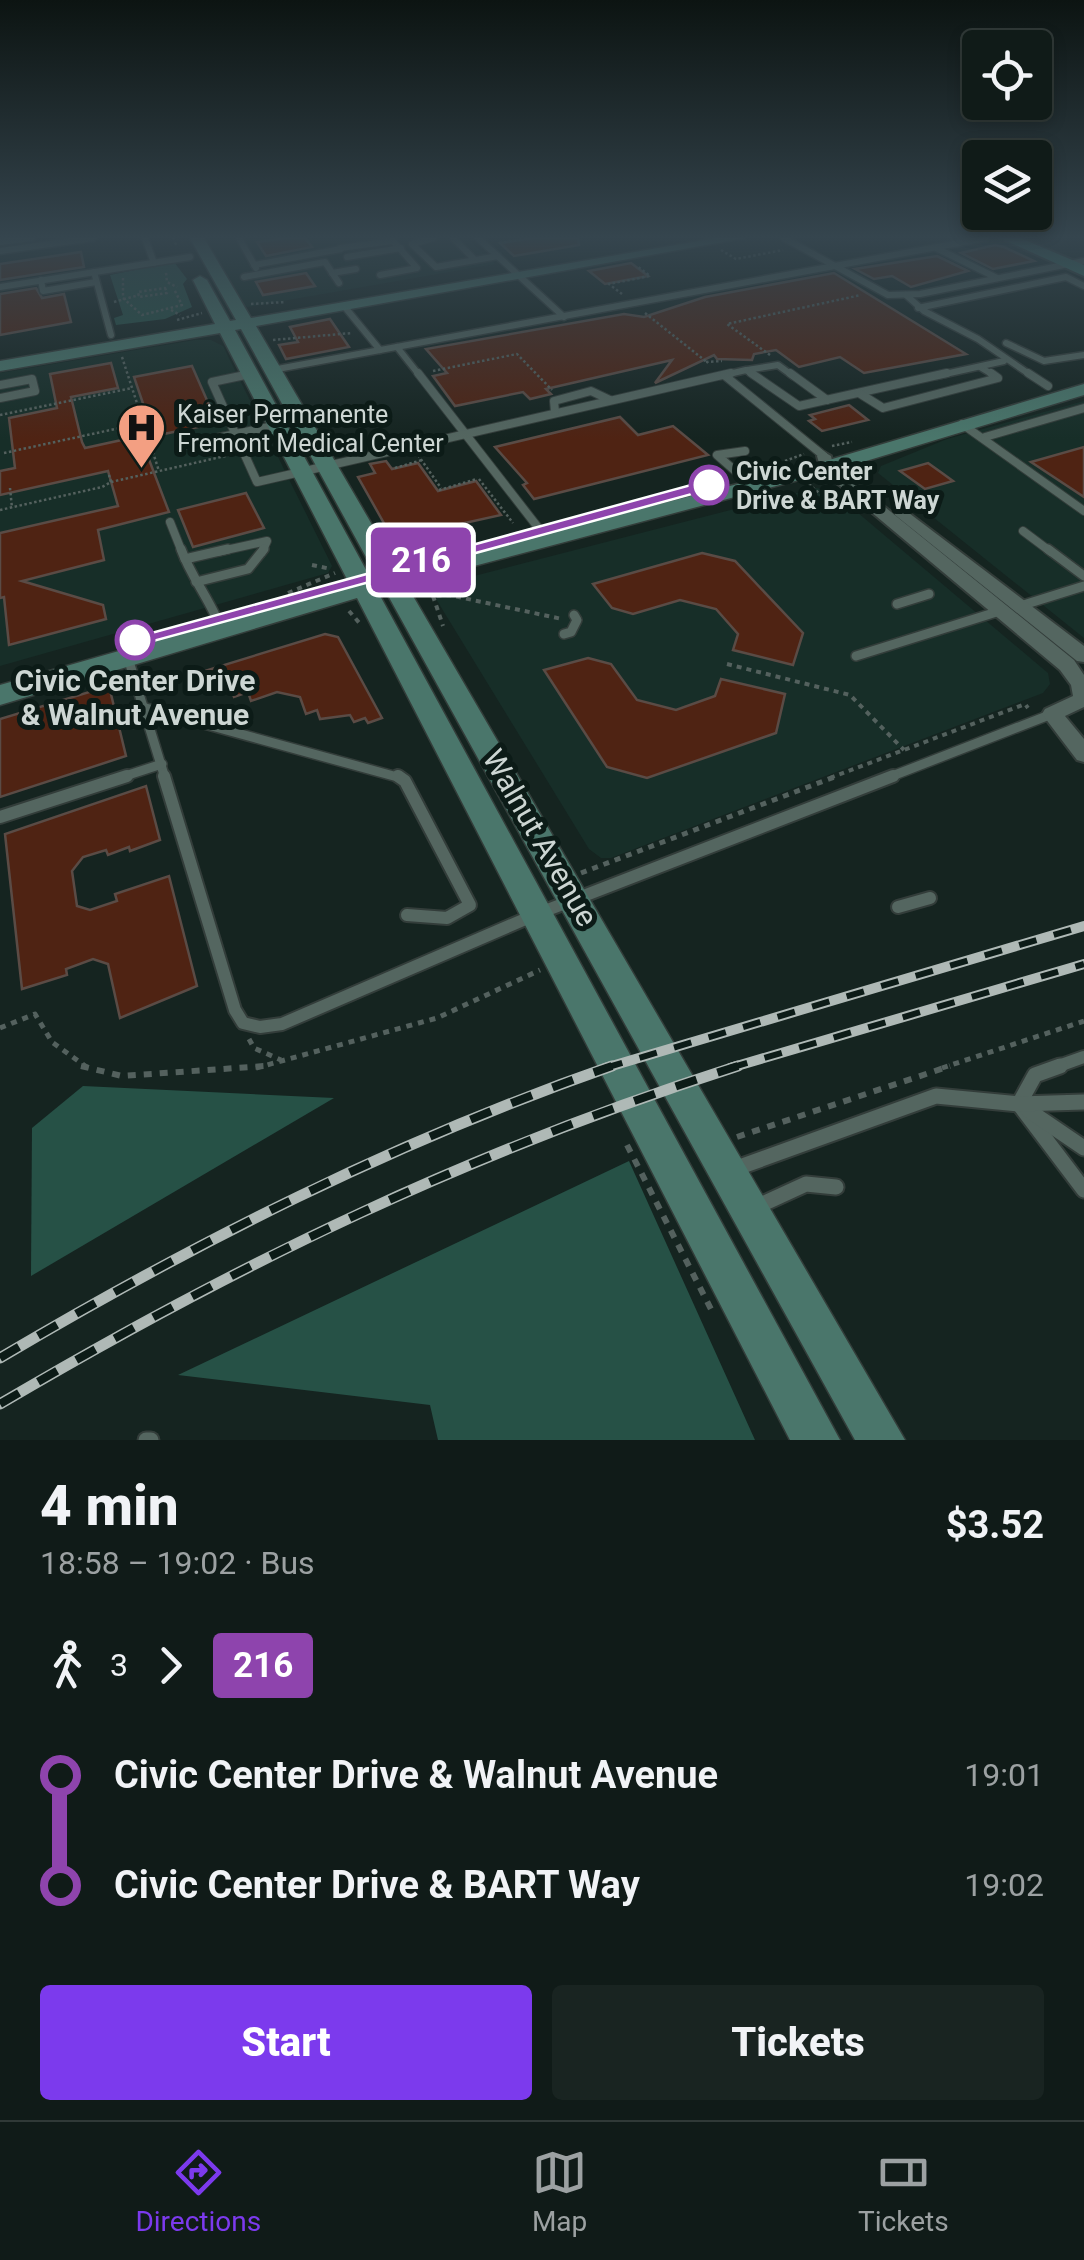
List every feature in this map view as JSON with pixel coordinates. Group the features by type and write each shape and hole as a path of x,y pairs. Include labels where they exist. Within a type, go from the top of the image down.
{"main road":[{"name":"Walnut Avenue","path":"214,305 302,471 393,568 537,914 816,1440"},
{"name":"Walnut Avenue","path":"238,305 327,465 393,568 569,890 881,1440"},
{"path":"0,366 222,322 242,312 281,305"},
{"path":"242,312 347,305"},
{"path":"0,354 222,322"},
{"path":"0,695 128,658 393,568 830,462 962,424 1084,376"},
{"path":"0,679 393,568 741,476 830,462 945,412 1055,390 1084,389"}],"street":[{"path":"830,462 1078,660 1084,699 1052,714 1084,754"}],"lane":[{"path":"102,305 111,335"},
{"path":"551,305 564,317"},
{"path":"272,370 628,305"},
{"path":"915,305 990,346 1004,361 1084,407"},
{"path":"918,308 928,305"},
{"path":"344,306 380,350"},
{"path":"1006,343 1052,362 1084,354"},
{"path":"397,347 540,530"},
{"path":"746,370 800,406 1004,361"},
{"path":"250,374 212,382 257,482 724,374 778,365 826,400"},
{"path":"859,392 883,408 998,378 980,366"},
{"path":"724,374 830,462"},
{"path":"0,385 32,379 35,391 0,398"},
{"path":"555,412 554,401 591,391 610,400"},
{"path":"985,437 1084,407"},
{"path":"962,424 1084,511"},
{"path":"184,446 278,425"},
{"path":"741,476 718,455 745,451"},
{"path":"170,522 216,617"},
{"path":"1023,532 1084,576"},
{"path":"185,559 266,541 268,546 248,569 196,582"},
{"path":"856,656 1084,586"},
{"path":"897,604 929,594"},
{"path":"564,634 571,632 578,620 574,615"},
{"path":"128,658 235,1010 244,1023 260,1027 282,1024 537,914 569,890 1052,714"},
{"path":"146,708 397,775 405,781 470,905 447,918 406,915"},
{"path":"0,817 162,764"},
{"path":"898,908 930,898"},
{"path":"1019,1104 1035,1074 1084,1057"},
{"path":"721,1158 936,1096 1019,1104 1084,1102"},
{"path":"1019,1104 1084,1148"},
{"path":"1019,1104 1084,1190"},
{"path":"750,1210 806,1184 836,1188"}],"path":[{"path":"132,305 142,315 182,305"},
{"path":"171,310 181,317 204,313 204,305"},
{"path":"242,312 250,305"},
{"path":"635,305 724,374"},
{"path":"756,362 775,358 727,324 814,305"},
{"path":"273,340 356,332"},
{"path":"419,374 517,354 561,398"},
{"path":"121,355 159,471"},
{"path":"706,362 732,361"},
{"path":"0,414 132,388"},
{"path":"4,452 143,423"},
{"path":"411,445 440,489 491,476"},
{"path":"0,510 234,454"},
{"path":"395,468 422,460"},
{"path":"109,475 110,482"},
{"path":"479,482 512,524"},
{"path":"809,484 822,495"},
{"path":"10,488 12,508"},
{"path":"814,498 838,490"},
{"path":"393,540 393,568"},
{"path":"393,568 428,544"},
{"path":"393,568 437,550"},
{"path":"312,566 336,568"},
{"path":"393,568 434,594 448,594 550,620"},
{"path":"327,570 331,581"},
{"path":"434,594 439,587 452,590 448,594"},
{"path":"434,594 443,626"},
{"path":"727,664 850,695 904,750"},
{"path":"569,890 904,750 1025,704 1028,708"},
{"path":"721,1158 1084,1021"}],"shaded area":[{"path":"120,305 192,307 165,319 116,325 114,318 123,315"},
{"name":"Kaiser Permanente Fremont Medical Center","path":"211,340 223,346 332,566 328,573 0,666 0,373"},
{"path":"1084,401 1084,638 878,473 881,466 947,439"},
{"path":"816,488 832,491 1048,673 1050,684 1043,693 611,858 601,858 589,849 436,599 438,594 451,582"},
{"path":"83,1086 334,1098 31,1276 32,1128"},
{"path":"629,1161 755,1440 438,1440 430,1405 178,1375"}],"building":[{"path":"0,305 67,305 71,322 0,335"},
{"path":"680,305 886,305 966,354 864,373 840,357 799,367 776,350 754,354 752,360 717,359 714,355 655,383 672,360 546,389 551,394 530,399 523,392 455,406 433,376 447,373 426,349 624,314 644,317"},
{"path":"330,319 349,347 286,359 279,345 298,342 290,327"},
{"path":"111,363 118,388 71,397 82,442 85,448 140,436 169,512 98,530 104,560 22,581 103,605 106,619 9,645 4,597 0,598 0,533 118,506 108,471 0,495 0,471 15,468 9,418 57,408 50,374"},
{"path":"192,366 217,423 154,436 134,377"},
{"path":"849,405 868,420 822,431 809,421 815,419 810,415"},
{"path":"620,417 638,435 673,426 708,455 534,499 523,485 527,483 495,447"},
{"path":"1084,447 1084,497 1031,462"},
{"path":"386,461 392,469 418,463 438,491 476,481 501,515 397,538 389,524 385,525 358,477 375,473 370,464"},
{"path":"928,463 953,481 925,489 900,471"},
{"path":"246,493 264,528 193,547 178,510"},
{"path":"702,553 735,561 803,633 793,665 733,650 738,634 716,609 680,600 633,614 612,608 593,584"},
{"path":"325,634 338,637 382,718 368,723 365,718 354,722 350,715 320,719 317,710 306,714 300,697 277,692 251,701 248,692 234,697 231,689 223,692 221,686 202,686 198,673"},
{"path":"588,658 611,664 637,700 676,710 715,696 721,679 785,694 776,733 647,778 607,767 544,670"},
{"path":"109,686 126,756 0,797 0,719"},
{"path":"146,786 160,840 130,851 129,847 108,855 106,850 83,857 72,871 77,906 90,910 117,901 115,894 169,876 197,986 120,1018 108,964 93,959 66,969 67,975 22,989 5,834"}],"railway":[{"path":"605,1068 1084,926"},
{"path":"730,1068 1084,964"},
{"path":"0,1358 148,1274 298,1197 453,1127 612,1066"},
{"path":"0,1404 180,1303 359,1214 543,1135 738,1066"}],"bus line":[{"name":"216","path":"135,640 709,485"}],"place":[{"name":"Kaiser Permanente Fremont Medical Center","path":"142,470"},
{"name":"Civic Center Drive & BART Way","path":"709,485"},
{"name":"Civic Center Drive & Walnut Avenue","path":"135,640"}]}
